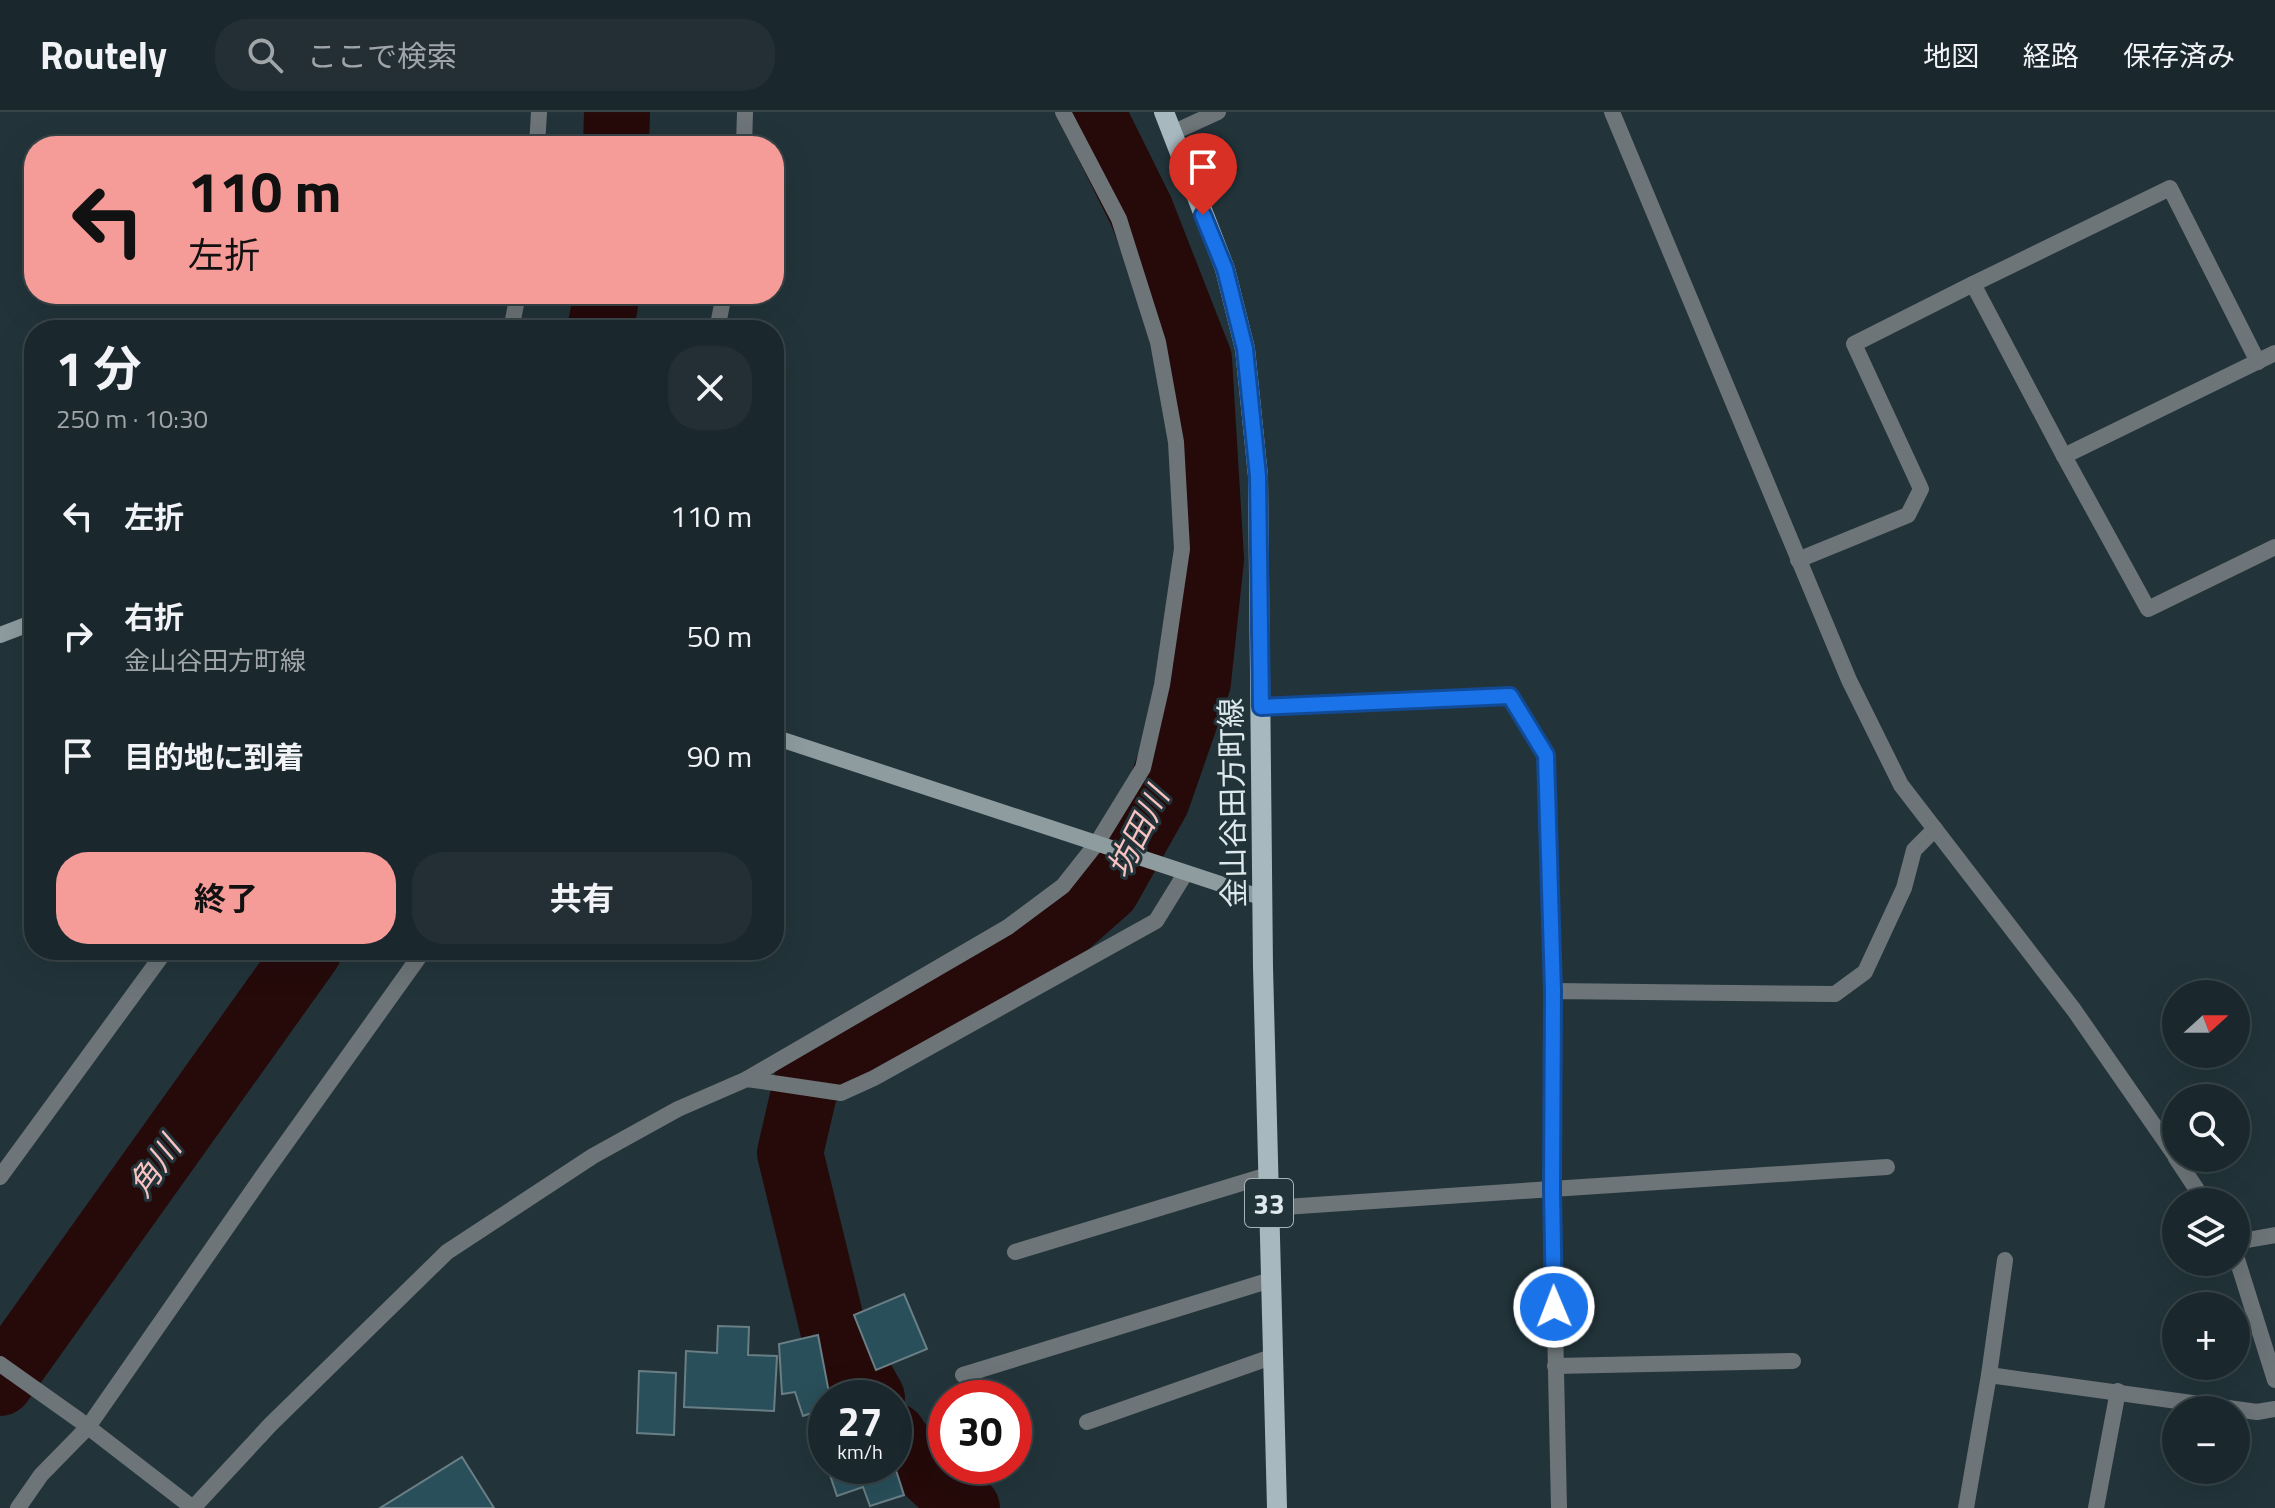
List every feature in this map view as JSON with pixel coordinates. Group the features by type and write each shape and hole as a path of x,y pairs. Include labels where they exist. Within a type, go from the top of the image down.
{"main road":[{"name":"金山谷田方町線","path":"1164,112 1225,269 1245,349 1258,476 1268,1175 1277,1508"}],"street":[{"path":"538,136 539,112"},
{"path":"744,136 745,112"},
{"path":"0,1364 193,1508 271,1424 447,1252 593,1156 678,1109 747,1079 1008,927 1063,886 1103,845 1143,768 1162,685 1182,549 1176,442 1158,342 1119,219 1063,112"},
{"path":"1172,133 1218,112"},
{"path":"1612,112 1849,680 1901,785 2074,1010 2162,1138"},
{"path":"1798,560 1908,515 1921,489 1854,344 2170,188 2258,362"},
{"path":"1973,284 2148,609 2275,547"},
{"path":"2064,456 2275,353"},
{"path":"0,635 24,626"},
{"path":"1261,707 1510,696 1546,755 1553,991 1552,1189 1559,1508"},
{"path":"784,740 1263,898"},
{"path":"1553,991 1835,994 1865,972 1904,888 1914,850 1935,829"},
{"path":"747,1079 841,1093 874,1078 1156,921 1185,874"},
{"path":"0,1177 159,960"},
{"path":"18,1508 84,1424 417,960"},
{"path":"1269,1208 1887,1167"},
{"path":"1015,1252 1268,1175"},
{"path":"2250,1239 2275,1235"},
{"path":"1966,1508 2005,1260"},
{"path":"2242,1276 2275,1380"},
{"path":"963,1375 1271,1280"},
{"path":"1087,1422 1274,1356"},
{"path":"1555,1366 1793,1361"},
{"path":"1989,1375 2257,1412 2275,1409"},
{"path":"2096,1508 2118,1391"}],"building":[{"path":"904,1294 927,1349 876,1370 854,1315"},
{"path":"718,1326 749,1327 748,1355 777,1356 774,1411 684,1407 686,1351 717,1353"},
{"path":"818,1335 827,1380 808,1380 808,1414 803,1416 795,1392 782,1394 779,1344"},
{"path":"639,1371 676,1373 674,1435 637,1433"},
{"path":"462,1457 494,1508 380,1508"},
{"path":"833,1484 900,1484 904,1495 870,1506 863,1487 837,1496"}],"waterway":[{"name":"角川","path":"616,136 617,112"},
{"name":"坊田川","path":"862,1380 833,1329 790,1153 806,1084 843,1053 1064,927 1107,889 1157,800 1198,682 1211,559 1199,359 1141,211 1092,112"},
{"name":"角川","path":"602,320 605,304"},
{"name":"角川","path":"0,1383 302,960"},
{"name":"坊田川","path":"912,1456 967,1508"}],"route":[{"path":"1203,215 1225,269 1245,349 1258,476 1261,707 1510,696 1546,755 1553,991 1554,1307"}]}
